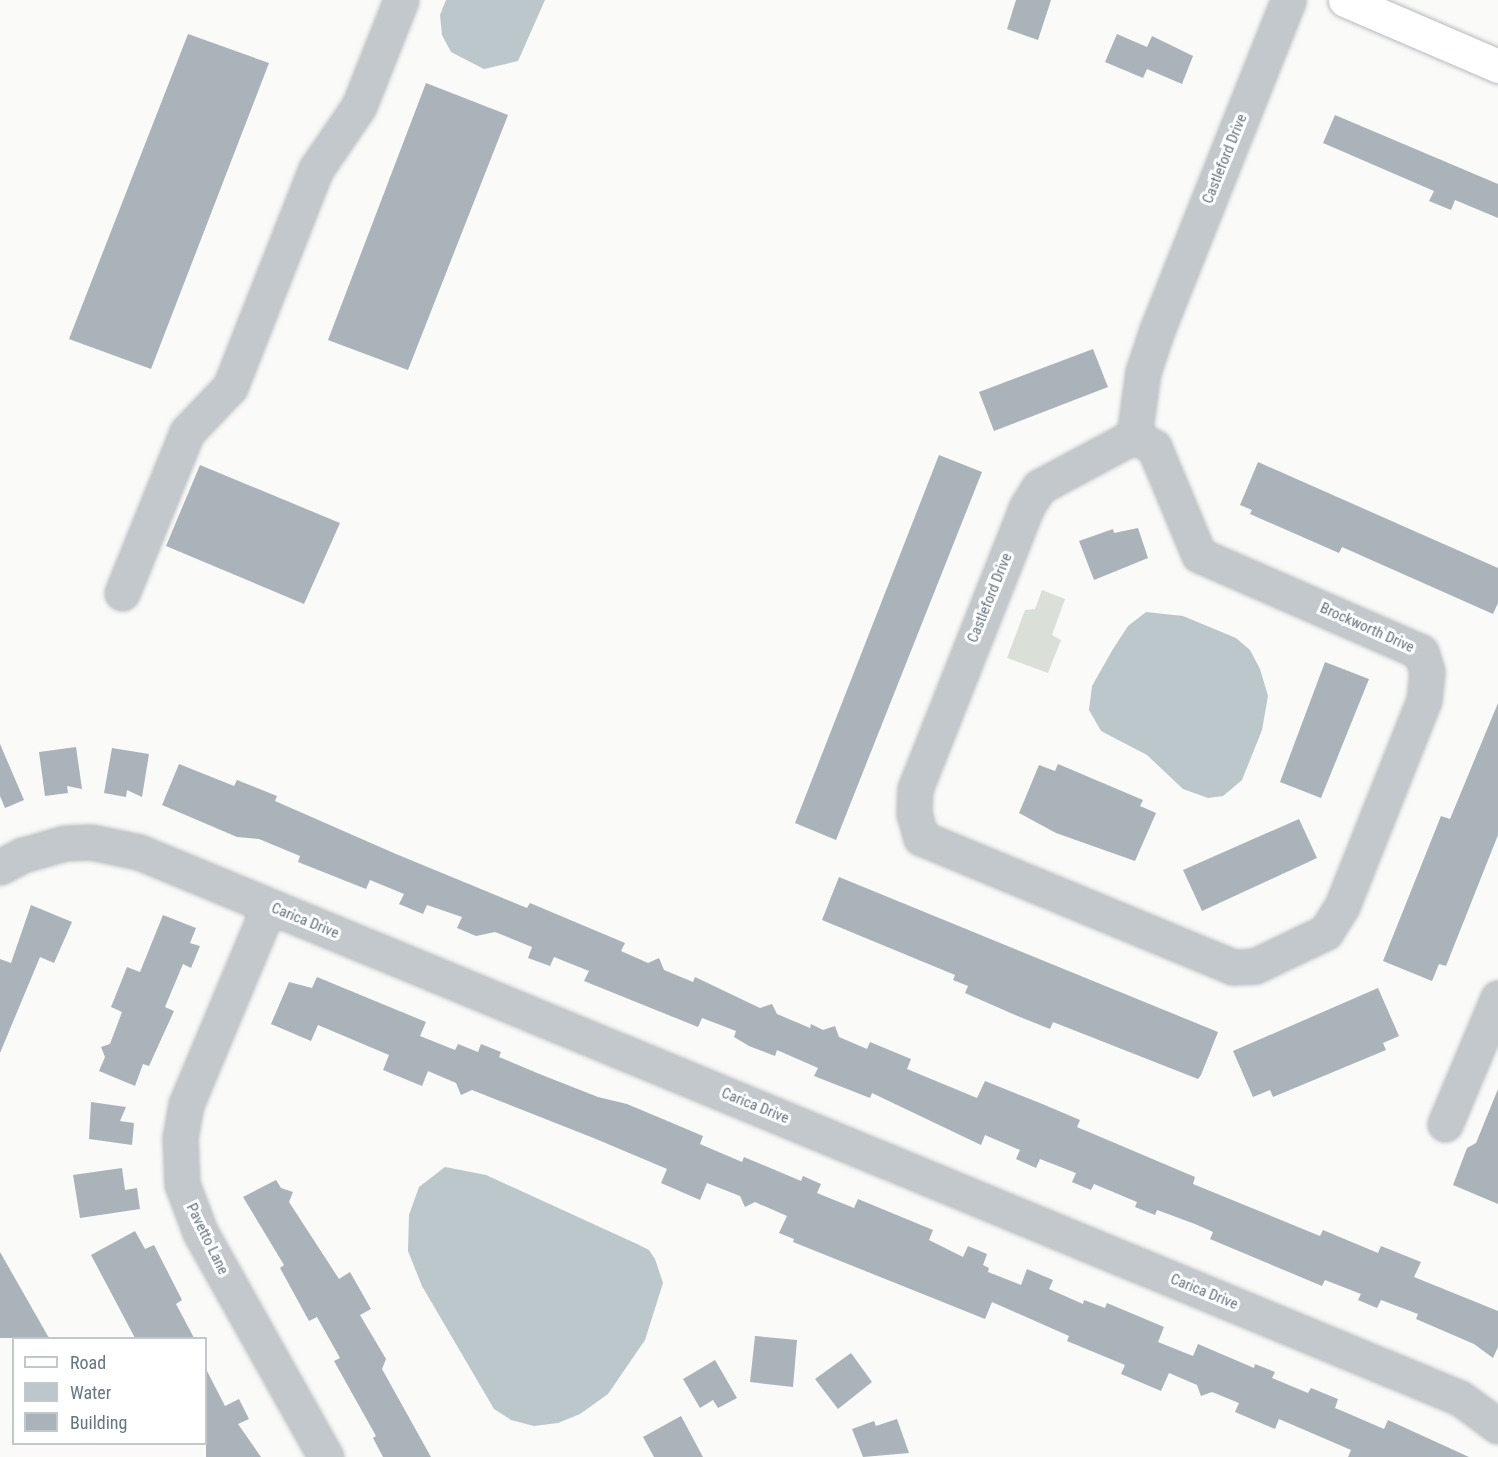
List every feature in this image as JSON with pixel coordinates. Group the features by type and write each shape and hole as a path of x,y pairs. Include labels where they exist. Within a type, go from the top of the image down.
{"main road":[{"path":"1346,0 1498,66"}],"street":[{"path":"122,593 188,432 230,387 316,169 358,106 401,0"},
{"name":"Castleford Drive","path":"1288,0 1157,330 1143,372 1134,436 1039,487 1026,508 915,789 914,813 921,838 1233,967 1255,966 1326,932"},
{"name":"Brockworth Drive","path":"1134,436 1154,447 1199,555 1421,652 1427,672 1424,700 1342,906 1326,932"},
{"name":"Carica Drive","path":"0,867 31,852 65,843 120,846 1460,1398 1498,1426"},
{"name":"Pavetto Lane","path":"269,906 186,1104 180,1137 182,1184 200,1232 326,1457"},
{"path":"1445,1124 1498,998"}],"shaded area":[{"path":"1042,590 1065,599 1052,635 1061,640 1048,673 1007,658 1025,610 1035,609"}],"water":[{"path":"446,0 545,0 518,61 484,69 451,52 442,35 440,15"},
{"path":"1146,612 1183,616 1236,638 1250,650 1260,669 1268,696 1262,730 1242,780 1223,796 1208,798 1183,789 1147,755 1101,731 1089,710 1092,686 1113,649 1128,626"},
{"path":"445,1167 486,1175 637,1244 649,1250 655,1259 663,1283 645,1340 608,1394 580,1414 558,1423 534,1426 511,1420 494,1409 422,1286 408,1251 409,1215 419,1187"}],"building":[{"path":"1016,0 1051,0 1038,40 1007,29"},
{"path":"188,34 269,63 151,369 69,339"},
{"path":"1117,34 1147,47 1152,36 1193,56 1182,84 1147,69 1143,78 1105,62"},
{"path":"426,83 508,115 408,370 328,340"},
{"path":"1335,115 1498,184 1498,218 1455,200 1451,210 1429,201 1434,191 1323,143"},
{"path":"1093,349 1108,387 994,431 979,392"},
{"path":"939,455 982,472 836,840 795,823"},
{"path":"1258,462 1498,568 1498,603 1493,614 1342,547 1339,553 1250,514 1252,510 1240,505"},
{"path":"200,465 340,523 304,604 166,546"},
{"path":"1138,528 1148,558 1094,580 1079,541 1113,529 1114,533"},
{"path":"1325,662 1369,679 1321,798 1280,782"},
{"path":"1498,703 1498,835 1446,966 1439,964 1432,981 1383,961 1441,816 1450,819"},
{"path":"0,744 24,800 5,808 0,796"},
{"path":"76,747 82,789 67,786 68,793 45,796 39,752"},
{"path":"112,748 149,754 142,797 127,790 126,797 104,793"},
{"path":"179,764 234,786 237,780 277,796 275,801 396,854 527,908 530,903 625,943 621,951 648,963 659,958 664,970 693,982 695,977 760,1008 772,1004 777,1014 810,1028 811,1024 823,1030 835,1026 839,1037 867,1049 870,1042 911,1059 907,1069 977,1098 985,1081 1040,1103 1080,1120 1077,1127 1195,1177 1193,1184 1320,1236 1323,1230 1378,1253 1381,1246 1421,1262 1414,1277 1498,1311 1498,1347 1493,1358 1474,1344 1416,1319 1418,1314 1381,1300 1377,1308 1358,1300 1361,1294 1325,1280 1322,1286 1210,1239 1213,1232 1195,1224 1157,1210 1155,1215 1135,1207 1137,1202 1094,1184 1091,1190 1072,1182 1076,1173 1040,1159 1036,1168 1016,1159 1020,1150 985,1135 981,1145 872,1093 870,1098 814,1076 818,1068 777,1050 775,1056 749,1046 734,1037 736,1031 702,1018 698,1027 584,981 589,971 554,957 550,966 528,958 532,947 495,932 476,936 457,928 462,917 427,905 423,914 399,904 404,894 370,880 366,889 298,862 300,856 259,839 237,837 162,805"},
{"path":"1058,764 1143,800 1140,806 1156,813 1135,861 1056,833 1019,813 1039,765 1055,771"},
{"path":"1299,819 1317,858 1202,911 1183,870"},
{"path":"839,877 1218,1032 1201,1075 1198,1079 1053,1022 1050,1029 1020,1017 965,993 968,986 953,980 955,975 822,920"},
{"path":"31,905 72,922 54,963 40,957 0,1053 0,959 11,963"},
{"path":"163,915 196,928 190,943 200,946 191,968 183,964 165,1007 174,1011 149,1066 143,1064 135,1086 99,1071 105,1057 101,1047 110,1044 122,1012 111,1007 127,967 140,972"},
{"path":"317,977 426,1022 420,1036 455,1050 458,1044 478,1052 481,1044 501,1052 499,1057 542,1075 598,1097 627,1104 703,1136 700,1144 742,1162 744,1157 801,1181 803,1176 821,1184 817,1193 854,1208 858,1199 933,1230 929,1240 963,1257 968,1246 987,1254 983,1265 989,1268 988,1272 1021,1285 1027,1269 1053,1280 1049,1289 1083,1304 1084,1300 1105,1308 1107,1303 1164,1327 1158,1342 1193,1356 1198,1344 1254,1368 1255,1364 1275,1372 1272,1378 1308,1393 1311,1388 1338,1399 1335,1408 1384,1429 1388,1420 1469,1457 1348,1457 1351,1450 1279,1419 1275,1429 1235,1412 1239,1403 1212,1392 1201,1396 1197,1385 1169,1373 1161,1391 1121,1374 1125,1365 1067,1341 1069,1336 992,1302 985,1319 793,1242 794,1239 779,1233 787,1216 755,1202 745,1207 740,1196 707,1183 700,1200 661,1183 667,1169 596,1139 472,1090 461,1095 456,1083 428,1071 422,1086 383,1070 389,1055 318,1025 311,1041 271,1024 289,982 312,988"},
{"path":"1378,988 1399,1036 1383,1043 1386,1050 1273,1097 1270,1090 1253,1097 1233,1051"},
{"path":"1498,1089 1498,1204 1453,1185 1467,1148 1476,1143"},
{"path":"91,1102 126,1107 120,1121 134,1123 132,1145 89,1139"},
{"path":"122,1168 125,1190 137,1188 140,1209 80,1218 73,1175"},
{"path":"276,1180 281,1188 293,1192 289,1202 339,1279 350,1272 371,1309 360,1315 386,1359 382,1369 431,1457 383,1457 373,1438 376,1436 334,1361 340,1358 317,1317 309,1321 280,1268 284,1265 243,1197"},
{"path":"135,1231 145,1249 154,1245 182,1300 176,1304 193,1337 134,1337 91,1255"},
{"path":"0,1252 48,1337 0,1338"},
{"path":"755,1336 797,1340 793,1387 750,1382"},
{"path":"851,1353 872,1382 838,1409 815,1379"},
{"path":"715,1360 737,1398 718,1408 713,1400 700,1408 683,1379"},
{"path":"207,1371 225,1406 239,1399 249,1419 238,1424 261,1457 206,1457"},
{"path":"681,1416 703,1457 654,1457 643,1437"},
{"path":"897,1419 909,1453 863,1457 852,1429 874,1421 876,1426"}]}
